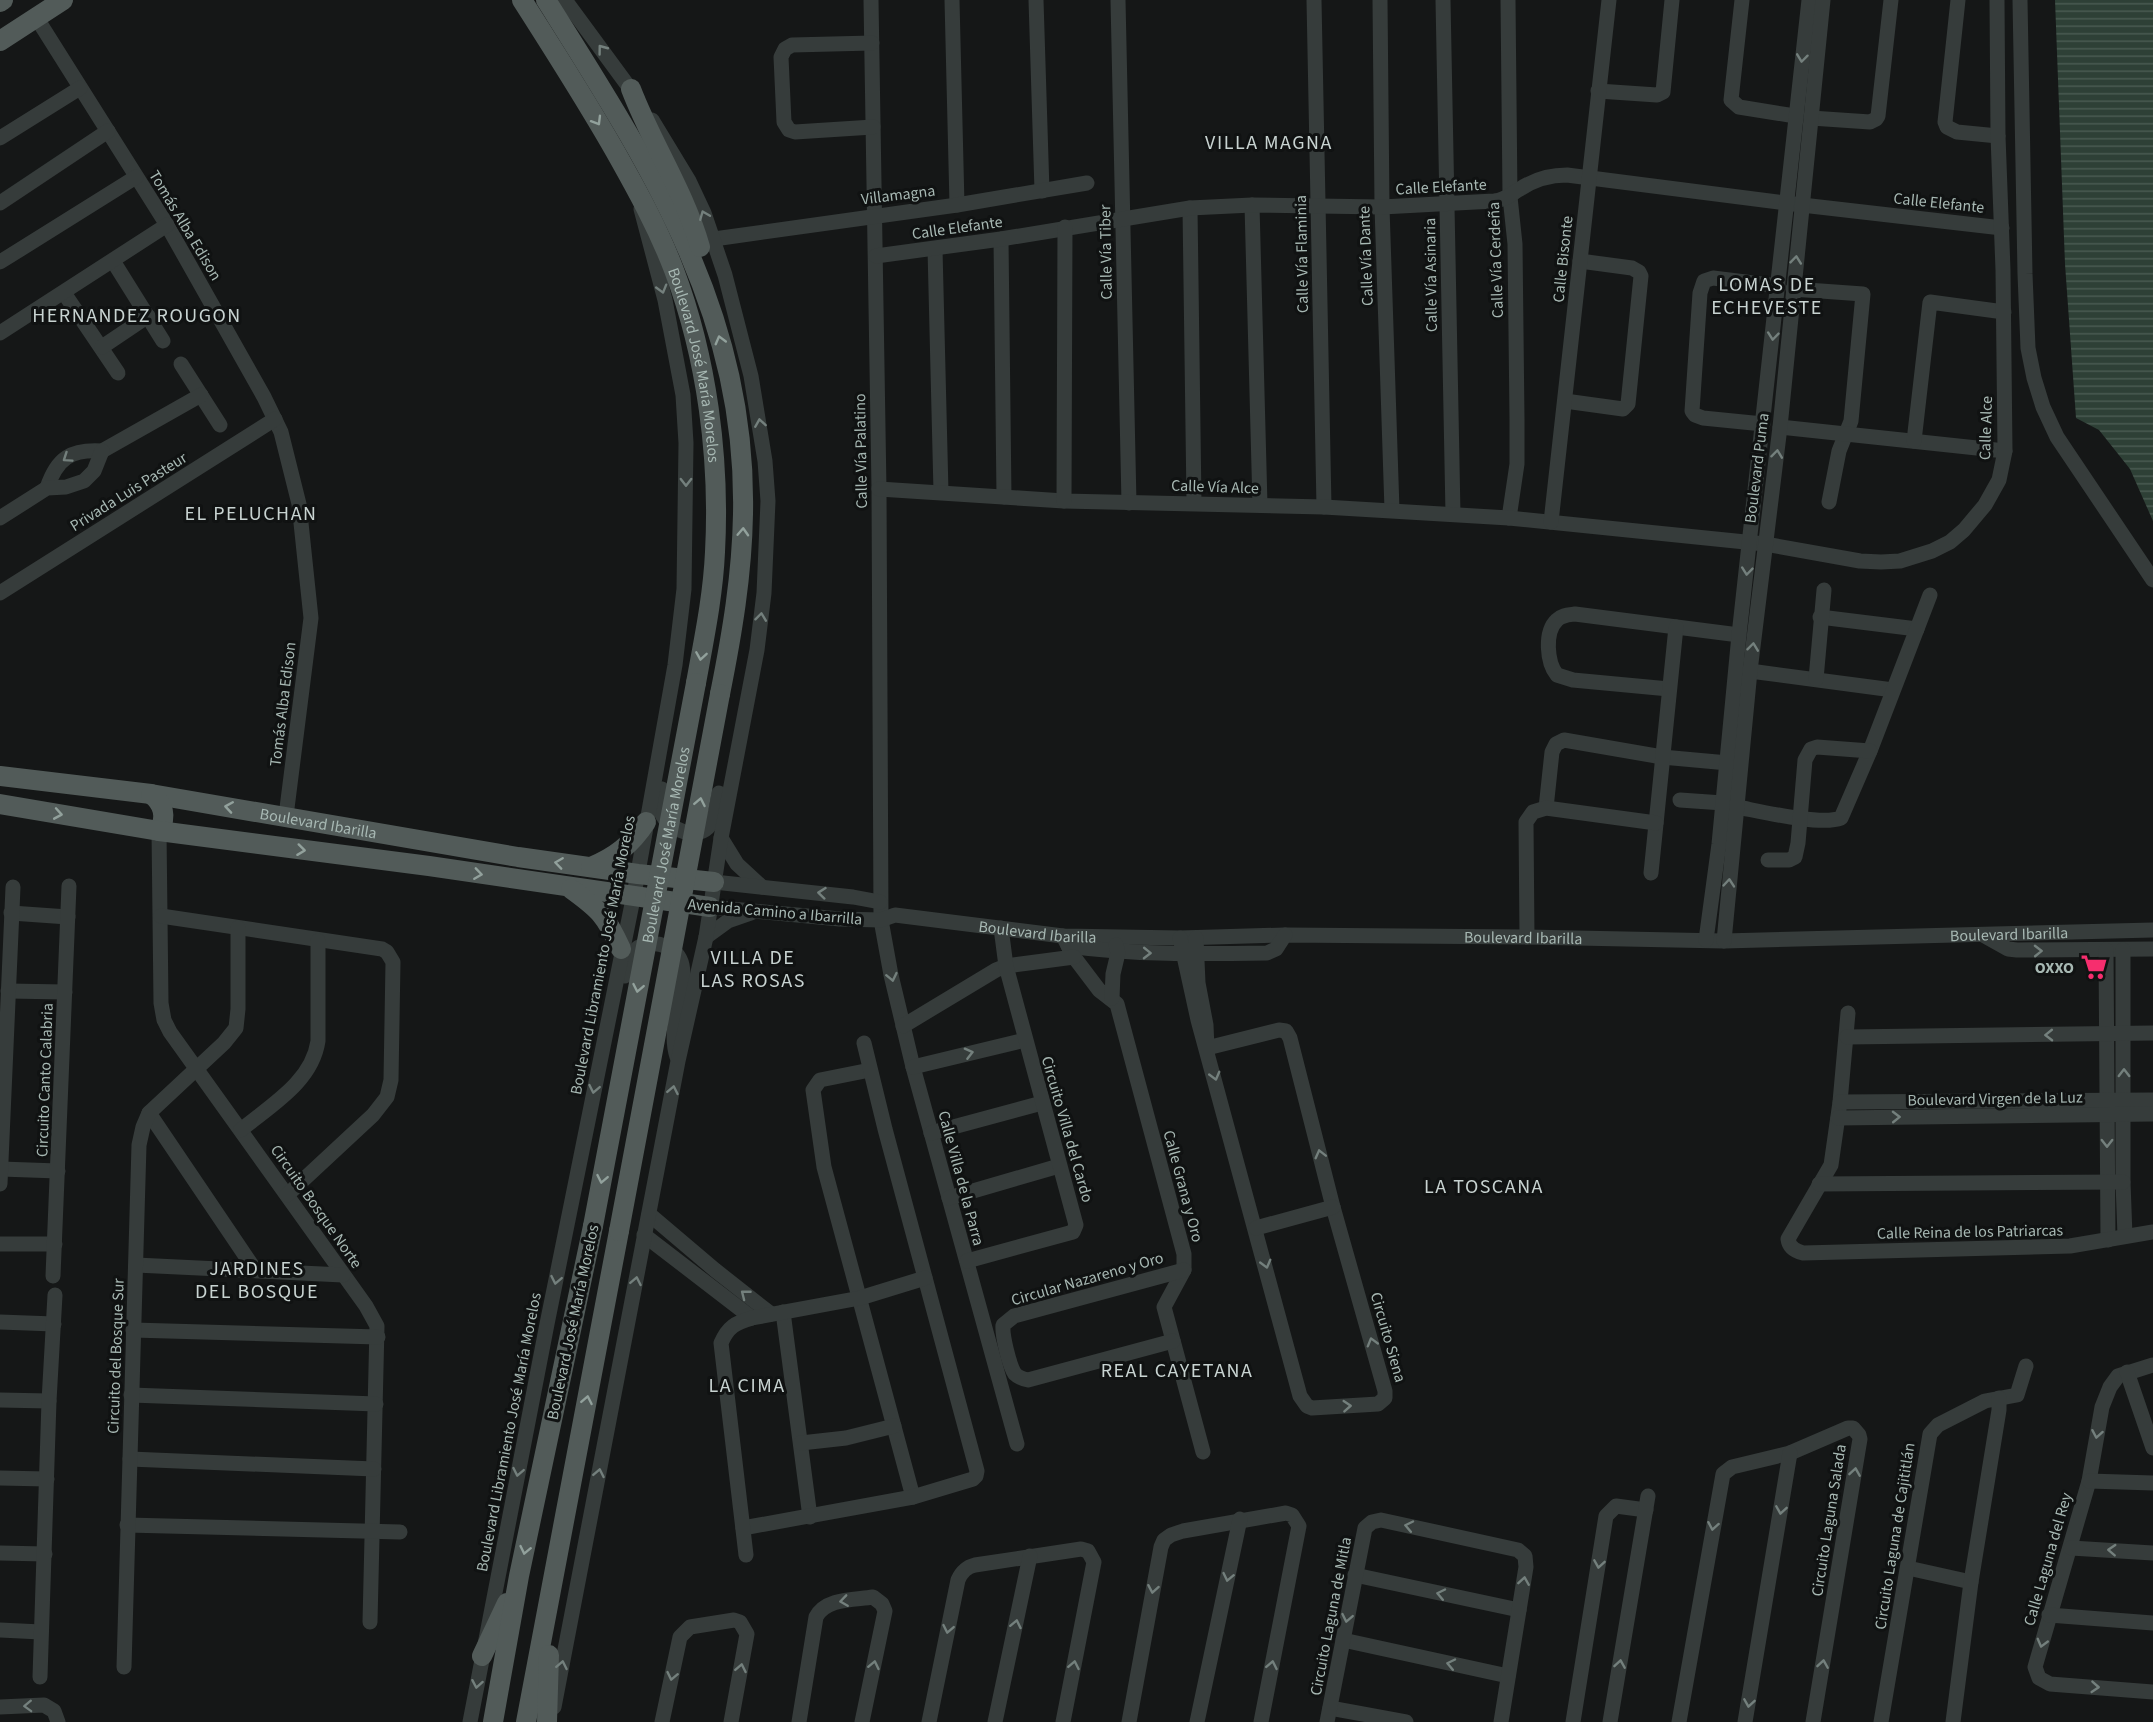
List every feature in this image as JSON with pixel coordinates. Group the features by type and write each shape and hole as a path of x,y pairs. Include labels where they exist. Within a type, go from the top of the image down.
{"main road":[{"name":"Boulevard José María Morelos","path":"493,1722 519,1576 593,1226 696,683 711,592 716,506 711,433 702,374 674,269 638,192 560,59 522,0"},
{"name":"Boulevard José María Morelos","path":"526,1722 735,615 743,513 742,463 736,413 728,371 707,294 677,222 658,186 590,69 546,0"},
{"path":"0,41 63,2"},
{"path":"631,90 688,212 702,257 707,294"},
{"name":"Boulevard Ibarilla","path":"0,776 151,794 432,843 638,874"},
{"path":"0,782 23,785 42,782"},
{"path":"151,794 159,800 163,808 164,822 159,831"},
{"name":"Boulevard Ibarilla","path":"0,804 159,831 567,886 633,898"},
{"path":"591,867 619,854 637,837 646,822"},
{"name":"Avenida Camino a Ibarrilla","path":"638,874 714,882"},
{"path":"567,886 599,910 607,920 621,949"},
{"name":"Avenida Camino a Ibarrilla","path":"633,898 710,908"},
{"path":"482,1656 519,1576"},
{"path":"547,1722 550,1602"}],"street":[{"path":"551,1722 678,1061 706,937 721,838 757,650 764,593 768,501 765,461 751,376 714,239 689,181 658,129 565,0"},
{"name":"Calle Vía Palatino","path":"871,0 879,489 880,902 889,917"},
{"path":"952,0 957,205"},
{"path":"1036,0 1042,191"},
{"name":"Calle Vía Tiber","path":"1118,0 1129,503"},
{"name":"Calle Vía Flaminia","path":"1314,0 1324,507"},
{"name":"Calle Vía Dante","path":"1380,0 1382,207 1392,510"},
{"name":"Calle Vía Asinaria","path":"1443,0 1454,514"},
{"name":"Calle Vía Cerdeña","path":"1508,0 1510,196 1515,244 1517,419 1517,464 1509,518"},
{"name":"Calle Bisonte","path":"1551,522 1609,0"},
{"path":"1598,91 1657,95 1663,92 1672,0"},
{"path":"1742,0 1731,96 1736,106 1803,117 1870,122 1878,116 1891,0"},
{"name":"Boulevard Puma","path":"1706,940 1730,805 1750,671 1763,424 1785,287 1803,117 1809,0"},
{"name":"Boulevard Puma","path":"1803,117 1823,0"},
{"path":"1958,0 1945,122 1947,127 1957,132 1998,136"},
{"name":"Calle Alce","path":"1551,522 1757,543 1860,561 1900,561 1932,551 1950,542 1981,511 1999,480 2005,451 1997,0"},
{"path":"2020,0 2025,274 2028,348 2034,378 2043,407 2057,437 2153,580"},
{"name":"Tomás Alba Edison","path":"36,17 167,225 281,432 299,504 311,618 286,816"},
{"path":"872,43 792,45 784,49 782,57 784,122 789,130 795,132 873,127"},
{"path":"0,138 80,88"},
{"path":"0,203 108,131"},
{"name":"Calle Elefante","path":"876,256 935,249 1190,208 1252,205 1382,207 1494,201 1510,196 1530,183 1554,175 2002,228"},
{"path":"0,262 136,177"},
{"name":"Villamagna","path":"714,239 957,205 1087,183"},
{"name":"Boulevard Libramiento José María Morelos","path":"470,1722 621,949 638,874 675,665 679,630 686,560 686,443 683,395 665,300 646,233 638,192"},
{"path":"1252,205 1260,505"},
{"path":"1190,208 1194,502"},
{"path":"0,333 167,225"},
{"path":"1064,501 1065,227"},
{"path":"1000,239 1004,497"},
{"path":"935,249 941,492"},
{"path":"113,261 163,341"},
{"path":"1565,401 1623,409 1627,406 1641,276 1632,268 1580,261"},
{"path":"1763,424 1703,418 1695,415 1691,407 1700,293 1704,281 1713,278 1863,294 1851,421 1839,451 1829,502"},
{"name":"Boulevard Puma","path":"1724,941 1730,805 1728,763 1739,635 1780,427 1785,287"},
{"path":"64,293 118,373"},
{"path":"1914,441 1930,302 2004,312"},
{"path":"102,347 148,316"},
{"path":"181,364 220,425"},
{"path":"47,488 53,471 70,454 85,450 102,451 201,395"},
{"name":"Privada Luis Pasteur","path":"0,593 275,419"},
{"path":"1780,427 2005,451"},
{"path":"0,518 47,488 66,487 84,481 94,471 102,451"},
{"name":"Calle Vía Alce","path":"879,489 1064,501 1194,502 1392,510 1551,522"},
{"path":"1816,679 1824,590"},
{"path":"1680,800 1730,805 1800,818 1837,820 1843,815 1870,751 1929,595"},
{"path":"1669,689 1573,680 1557,675 1550,661 1551,626 1563,616 1575,614 1739,635"},
{"path":"1820,617 1917,629"},
{"path":"1651,873 1676,627"},
{"path":"679,630 684,652 683,668 660,806 661,813 666,820 678,830 698,834 706,830 712,822 741,681 746,664 757,650"},
{"path":"1750,671 1893,690"},
{"path":"1527,937 1526,822 1539,810 1552,752 1556,744 1563,740 1662,757 1728,763"},
{"path":"1768,860 1789,860 1795,857 1807,754 1811,749 1817,747 1870,751"},
{"path":"1539,810 1656,823"},
{"name":"Circuito Bosque Norte","path":"159,831 164,1020 170,1032 373,1316 377,1326 370,1622"},
{"path":"721,838 737,864 762,887"},
{"name":"Avenida Camino a Ibarrilla","path":"714,882 880,902"},
{"name":"Circuito Canto Calabria","path":"53,1276 69,886"},
{"path":"13,887 2,1066 0,1177 58,1171"},
{"name":"Avenida Camino a Ibarrilla","path":"710,908 889,917"},
{"path":"706,937 728,921 756,912"},
{"path":"12,913 68,916"},
{"path":"161,916 382,950 387,952 393,962 391,1080 387,1096 373,1114 287,1195"},
{"name":"Boulevard Ibarilla","path":"889,917 1001,928 1068,946 1115,937 1196,938 1285,935 1724,941 2153,930"},
{"name":"Calle Villa de la Parra","path":"889,917 891,975 903,1026 1017,1444"},
{"name":"Circuito del Bosque Sur","path":"124,1667 139,1145 149,1113 224,1043 236,1028 238,928"},
{"name":"Circuito Villa del Cardo","path":"967,1261 1073,1232 1076,1225 1006,966 1001,928"},
{"path":"903,1026 976,981 1006,966 1068,946 1118,953 1272,952 1280,945 1285,935"},
{"path":"1983,935 2008,949 2018,950 2153,949"},
{"name":"Calle Grana y Oro","path":"1112,998 1113,974 1118,953 1115,937"},
{"name":"Circuito Siena","path":"1180,938 1182,954 1207,1048 1303,1402 1307,1406 1316,1408 1378,1404 1385,1398 1385,1391 1333,1208 1288,1034 1279,1030 1207,1048"},
{"name":"Circuito Siena","path":"1196,938 1198,983 1206,1025 1207,1048"},
{"path":"241,1130 298,1083 315,1057 318,1041 318,940"},
{"path":"606,1032 616,1011 628,960 642,945 655,943 662,945 679,956 683,968 672,1036 678,1061"},
{"name":"Calle Grana y Oro","path":"1068,946 1099,990 1117,1004 1184,1254 1184,1270"},
{"path":"2106,950 2107,1107 2115,1182 2125,1236"},
{"path":"2108,1240 2124,1107 2123,950"},
{"path":"8,991 65,992"},
{"path":"1820,1184 1831,1165 1840,1102 1848,1013"},
{"path":"1847,1037 2153,1034"},
{"path":"914,1067 1025,1040"},
{"path":"743,1528 913,1497 973,1479 976,1476 977,1471 864,1043"},
{"path":"870,1070 820,1080 813,1090 824,1167 913,1497"},
{"name":"Boulevard Virgen de la Luz","path":"1840,1102 2124,1107 2153,1100"},
{"path":"931,1133 1042,1103"},
{"name":"Boulevard Virgen de la Luz","path":"1838,1118 2107,1107"},
{"name":"Boulevard Virgen de la Luz","path":"2124,1107 2153,1114"},
{"path":"149,1113 255,1269"},
{"path":"949,1198 1059,1166"},
{"path":"1820,1184 2115,1182"},
{"name":"Calle Reina de los Patriarcas","path":"1820,1184 1790,1235 1790,1245 1803,1253 2070,1246 2153,1232"},
{"path":"1256,1228 1333,1208"},
{"path":"649,1214 702,1259 777,1313 801,1443 810,1517"},
{"path":"644,1235 752,1318"},
{"path":"0,1244 55,1244"},
{"path":"693,1272 702,1259"},
{"path":"136,1265 343,1275"},
{"path":"1164,1307 1184,1270"},
{"name":"Circular Nazareno y Oro","path":"1173,1341 1028,1380 1022,1379 1013,1371 1002,1332 1003,1325 1014,1316 1184,1270"},
{"path":"746,1555 721,1343 729,1328 735,1323 752,1318 860,1298 925,1278"},
{"path":"1153,1278 1164,1307 1203,1452"},
{"path":"40,1677 49,1401 55,1295"},
{"path":"0,1322 54,1324"},
{"path":"134,1330 378,1337"},
{"path":"2153,1365 2127,1372 2153,1448"},
{"name":"Circuito Laguna de Cajititlán","path":"1881,1722 1930,1434 1938,1425 1985,1401 2017,1395 2026,1366"},
{"name":"Calle Laguna del Rey","path":"2127,1372 2114,1379 2102,1407 2089,1481 2035,1667 2043,1682 2050,1684 2153,1692"},
{"path":"131,1395 376,1404"},
{"path":"1953,1722 1971,1582 1999,1410 1999,1398"},
{"path":"0,1400 49,1401"},
{"path":"801,1443 846,1438 894,1426"},
{"name":"Circuito Laguna Salada","path":"1679,1722 1723,1474 1732,1467 1790,1453 1848,1428 1853,1428 1859,1435 1813,1722"},
{"path":"1746,1722 1790,1453"},
{"path":"130,1459 374,1469"},
{"path":"0,1478 47,1479"},
{"path":"2089,1481 2153,1484"},
{"path":"1573,1722 1606,1516 1617,1506 1647,1503 1610,1722"},
{"path":"1129,1722 1164,1540 1170,1535 1183,1531 1240,1519 1286,1513 1292,1515 1299,1526 1261,1722"},
{"path":"1197,1722 1240,1519"},
{"name":"Circuito Laguna de Mitla","path":"1328,1715 1365,1528 1371,1522 1382,1520 1521,1552 1527,1561 1501,1722"},
{"path":"127,1525 400,1532"},
{"path":"2071,1548 2153,1553"},
{"path":"929,1722 958,1580 962,1572 975,1565 1081,1549 1088,1551 1094,1562 1063,1722"},
{"path":"0,1553 45,1554"},
{"path":"995,1722 1030,1556"},
{"path":"1908,1568 1971,1582"},
{"path":"1355,1575 1519,1610"},
{"path":"799,1722 816,1617 823,1606 831,1603 873,1597 878,1599 885,1611 862,1722"},
{"path":"2049,1615 2153,1623"},
{"path":"662,1722 680,1637 690,1627 734,1620 740,1622 747,1634 731,1722"},
{"path":"0,1630 41,1632"},
{"path":"1343,1640 1508,1676"},
{"path":"0,1707 44,1706 54,1711 58,1722"},
{"path":"1328,1715 1406,1722"}],"shaded area":[{"path":"2055,0 2153,0 2153,521 2130,469 2099,430 2076,418 2065,264"}],"place":[{"name":"OXXO","path":"2094,967"}],"district":[{"name":"VILLA MAGNA","path":"1269,142"},
{"name":"LOMAS DE ECHEVESTE","path":"1767,296"},
{"name":"HERNANDEZ ROUGON","path":"137,315"},
{"name":"EL PELUCHAN","path":"251,513"},
{"name":"VILLA DE LAS ROSAS","path":"753,968"},
{"name":"LA TOSCANA","path":"1484,1186"},
{"name":"JARDINES DEL BOSQUE","path":"257,1280"},
{"name":"REAL CAYETANA","path":"1177,1370"},
{"name":"LA CIMA","path":"747,1385"}]}
